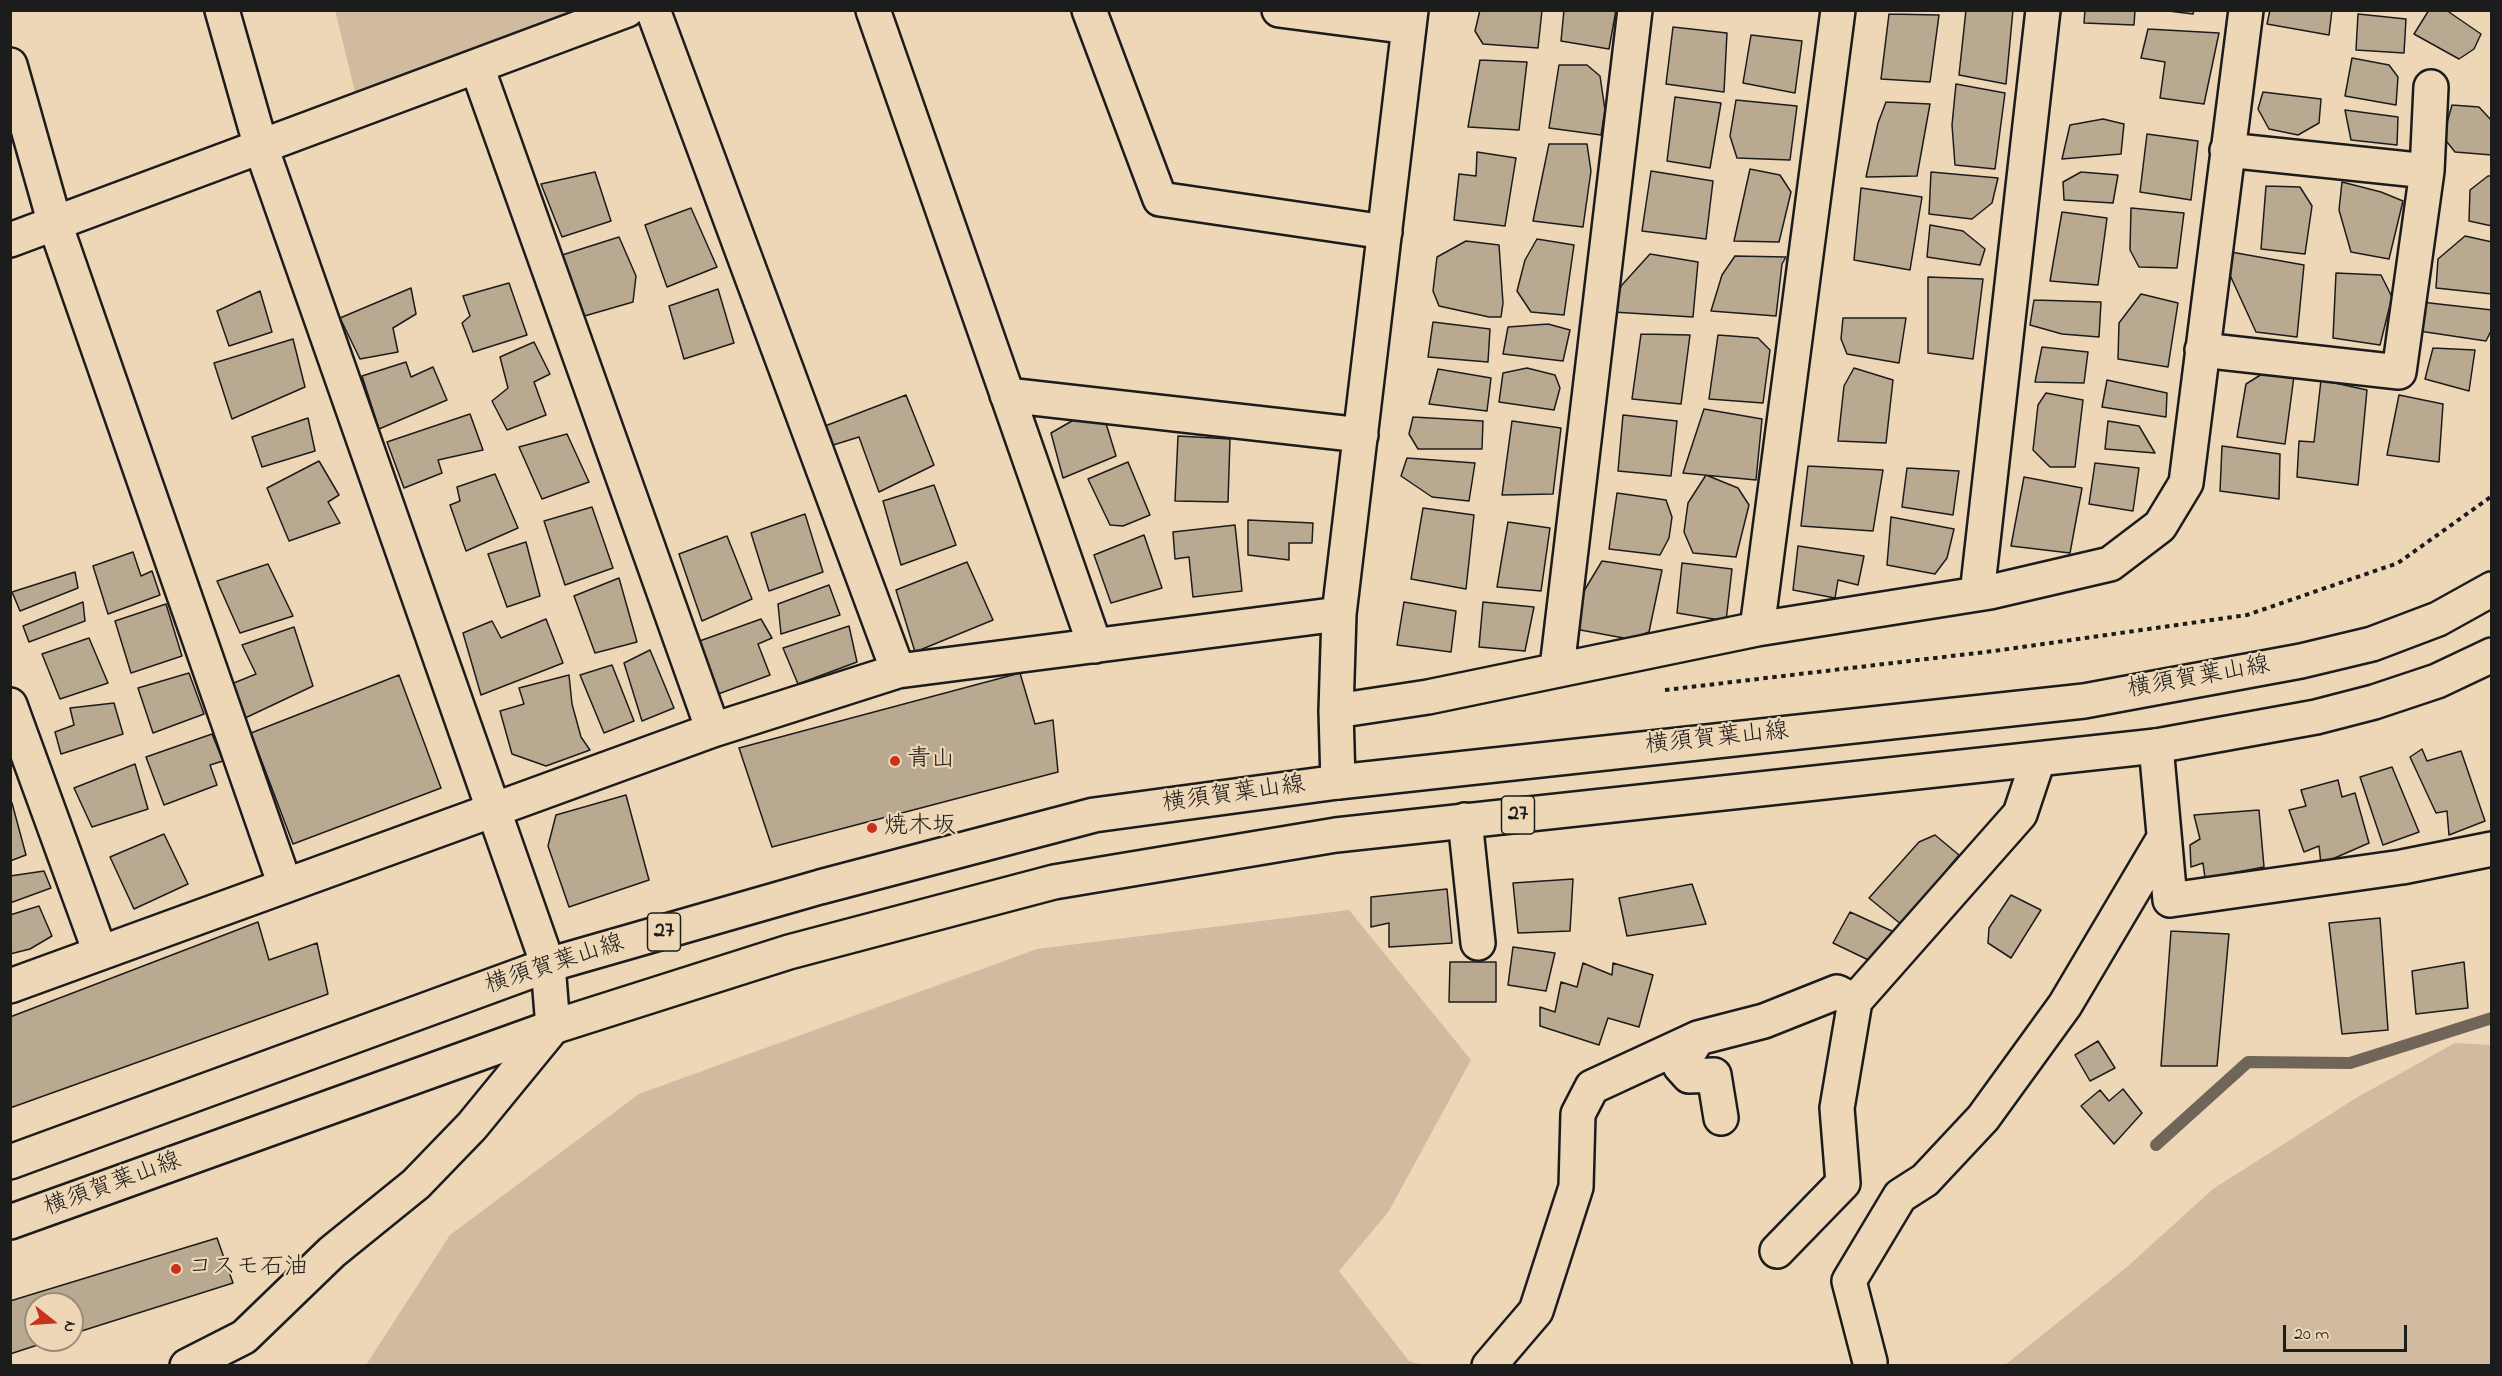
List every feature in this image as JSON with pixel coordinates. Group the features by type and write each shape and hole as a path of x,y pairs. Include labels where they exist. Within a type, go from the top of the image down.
{"street":[{"path":"187,1365 244,1337 332,1252 416,1184 472,1126 553,1028 548,965 261,147 222,10"},
{"path":"10,240 627,10"},
{"path":"653,10 898,671"},
{"path":"873,10 1095,646"},
{"path":"1089,10 1160,199 1385,232"},
{"path":"1279,10 1410,19 1339,614 1336,711 1338,782"},
{"path":"1557,668 1635,10"},
{"path":"1757,629 1838,10"},
{"path":"1977,594 2043,10"},
{"path":"1336,711 1428,696 1757,629 1977,594 2110,564 2160,526 2186,483 2246,10"},
{"path":"10,65 55,224 285,885"},
{"path":"477,67 713,730"},
{"path":"2202,350 2399,372 2427,171 2431,87"},
{"path":"2227,150 2427,171"},
{"path":"1007,395 1361,435"},
{"name":"横須賀葉山線","path":"10,1162 548,965 820,887 1094,815 1338,782 2084,701 2301,661 2372,644 2438,619 2492,589"},
{"path":"10,986 713,730 898,671 1339,614"},
{"name":"横須賀葉山線","path":"10,1222 553,1028 789,952 1054,882 1336,835 2156,746 2306,719 2374,702 2437,681 2492,655"},
{"path":"10,705 100,952"},
{"path":"2156,746 2170,900 2402,867 2492,849"},
{"path":"1777,1251 1843,1184 1837,1108 1855,1001 2020,814 2038,760"},
{"path":"1465,820 1478,943"},
{"path":"1870,1362 1849,1281 1900,1196 1925,1180 1983,1118 2065,1005 2164,838"},
{"path":"1489,1365 1536,1311 1576,1187 1578,1114 1592,1087 1698,1038 1764,1021 1837,992 1855,1001"},
{"path":"1698,1038 1680,1066 1689,1076 1714,1075 1721,1118"}],"path":[{"path":"1656,691 1994,651 2247,615 2398,563 2492,496"}],"shaded area":[{"path":"335,10 599,11 356,96"},
{"path":"1349,910 1471,1060 1389,1211 1339,1271 1409,1361 1423,1365 366,1365 450,1235 639,1094 1037,949"},
{"path":"2455,1043 2491,1045 2491,1365 2005,1365 2128,1266 2213,1189 2356,1098"}],"building":[{"path":"1480,10 1542,10 1538,48 1483,44 1475,31"},
{"path":"1564,10 1616,10 1609,49 1561,41"},
{"path":"1966,10 2013,10 2006,84 1959,75"},
{"path":"2085,10 2135,10 2134,25 2084,23"},
{"path":"2160,10 2194,10 2193,14"},
{"path":"2270,10 2332,10 2329,35 2267,24"},
{"path":"2429,10 2446,10 2481,34 2474,49 2459,59 2414,34"},
{"path":"1889,14 1939,15 1930,82 1881,79"},
{"path":"2358,14 2406,19 2404,53 2356,50"},
{"path":"1673,27 1727,33 1724,92 1666,84"},
{"path":"2148,29 2219,33 2204,104 2160,98 2165,62 2141,58"},
{"path":"1751,35 1802,41 1795,93 1743,83"},
{"path":"2352,58 2389,65 2398,77 2396,105 2345,96"},
{"path":"1480,60 1527,62 1519,130 1468,127"},
{"path":"1559,65 1587,65 1600,76 1605,110 1601,135 1549,128"},
{"path":"1956,84 2005,93 1995,169 1955,165 1952,125"},
{"path":"2263,92 2321,99 2319,123 2298,135 2269,129 2258,109"},
{"path":"1675,97 1721,103 1710,168 1667,161"},
{"path":"1736,100 1797,106 1790,160 1737,158 1730,136"},
{"path":"1886,102 1930,104 1917,176 1866,177 1878,123"},
{"path":"2452,105 2479,107 2492,121 2492,155 2455,152 2443,137"},
{"path":"2345,110 2398,117 2397,145 2351,140"},
{"path":"2103,119 2124,124 2121,154 2062,159 2070,125"},
{"path":"2147,134 2198,141 2191,200 2140,192"},
{"path":"1549,144 1587,144 1591,171 1583,227 1533,221"},
{"path":"1477,152 1516,158 1505,226 1454,220 1459,174 1476,176"},
{"path":"1750,169 1780,175 1791,192 1779,242 1734,241"},
{"path":"1651,171 1713,181 1706,239 1642,231"},
{"path":"595,172 611,221 562,237 541,184"},
{"path":"1931,172 1998,178 1992,203 1972,219 1929,214"},
{"path":"2081,172 2118,175 2113,203 2064,200 2063,182"},
{"path":"2488,176 2492,176 2492,226 2469,221 2470,190"},
{"path":"2342,182 2381,192 2403,201 2389,259 2351,252 2339,210"},
{"path":"2266,186 2300,187 2312,206 2305,254 2261,249"},
{"path":"1861,188 1922,197 1910,270 1854,260"},
{"path":"691,208 717,267 667,287 645,225"},
{"path":"2131,208 2184,213 2177,268 2139,267 2130,250"},
{"path":"2062,212 2107,218 2098,285 2050,281"},
{"path":"1930,225 1963,231 1985,249 1980,265 1927,257"},
{"path":"2465,236 2492,242 2492,294 2436,288 2438,259"},
{"path":"619,237 636,276 633,302 581,317 559,256"},
{"path":"1537,239 1574,245 1564,315 1531,312 1517,291 1525,260"},
{"path":"1466,241 1499,245 1503,303 1501,317 1489,317 1439,306 1433,291 1437,257"},
{"path":"2231,252 2304,265 2297,337 2256,332 2229,273"},
{"path":"1650,254 1698,262 1693,317 1613,312 1621,286"},
{"path":"1735,256 1786,257 1782,264 1776,316 1711,311 1722,275"},
{"path":"2336,273 2381,275 2392,297 2380,345 2333,338"},
{"path":"1928,277 1983,279 1973,359 1928,353"},
{"path":"509,283 527,335 473,352 462,323 470,316 463,296"},
{"path":"411,288 416,314 393,328 398,352 360,359 340,318"},
{"path":"718,289 734,343 684,359 669,306"},
{"path":"260,291 272,332 229,346 217,311"},
{"path":"2141,294 2178,303 2168,367 2118,359 2119,323"},
{"path":"2034,300 2101,302 2099,337 2062,334 2030,325"},
{"path":"2421,302 2492,310 2492,329 2486,341 2419,331"},
{"path":"1843,318 1906,318 1899,363 1847,354 1841,339"},
{"path":"1433,322 1490,329 1488,362 1428,357"},
{"path":"1548,324 1570,330 1563,361 1503,354 1508,327"},
{"path":"1641,334 1690,335 1681,404 1632,399"},
{"path":"1718,335 1758,338 1770,350 1763,403 1709,399"},
{"path":"293,339 305,387 232,419 214,363"},
{"path":"534,342 550,374 534,382 546,415 507,430 492,401 508,388 500,357"},
{"path":"2042,347 2088,352 2084,383 2035,382"},
{"path":"2433,348 2475,350 2469,391 2425,379"},
{"path":"406,362 411,377 433,367 447,400 379,429 362,376"},
{"path":"1527,368 1555,375 1560,388 1554,410 1499,402 1503,373"},
{"path":"1854,368 1893,380 1886,443 1838,441 1844,386"},
{"path":"1438,369 1491,378 1487,411 1429,404"},
{"path":"2270,369 2294,376 2285,444 2237,437 2246,384"},
{"path":"2107,380 2167,393 2166,417 2102,407"},
{"path":"2321,380 2367,390 2358,485 2297,477 2299,441 2314,442"},
{"path":"2046,393 2083,400 2075,467 2050,467 2033,450 2038,405"},
{"path":"906,395 934,465 879,492 859,437 830,446 825,426"},
{"path":"2399,395 2443,404 2439,462 2387,455"},
{"path":"1704,409 1762,419 1756,480 1683,473"},
{"path":"470,414 483,450 438,460 442,473 404,488 387,442"},
{"path":"1084,414 1091,421 1104,417 1116,456 1063,478 1051,433"},
{"path":"1623,415 1677,421 1671,476 1618,471"},
{"path":"1413,417 1483,421 1482,449 1418,449 1409,434"},
{"path":"308,418 315,451 262,467 252,437"},
{"path":"1512,421 1561,428 1553,494 1502,495"},
{"path":"2108,421 2139,426 2155,453 2105,449"},
{"path":"567,434 589,482 542,499 519,447"},
{"path":"1178,436 1230,439 1228,502 1175,501"},
{"path":"2222,446 2280,454 2279,499 2220,491"},
{"path":"1407,458 1475,463 1469,501 1432,497 1401,476"},
{"path":"319,461 339,495 328,502 340,523 289,541 267,488"},
{"path":"1128,462 1150,515 1123,526 1110,525 1088,479"},
{"path":"2095,463 2139,468 2133,511 2089,504"},
{"path":"1808,466 1883,470 1873,531 1801,526"},
{"path":"1907,468 1959,471 1953,515 1902,507"},
{"path":"495,474 518,528 466,551 450,505 460,501 457,487"},
{"path":"1706,475 1738,488 1749,505 1736,557 1693,553 1684,532 1688,503"},
{"path":"2024,477 2082,488 2070,553 2011,546"},
{"path":"934,485 956,545 901,565 883,501"},
{"path":"1617,493 1666,500 1672,517 1669,538 1660,555 1609,549"},
{"path":"592,507 613,568 565,585 544,521"},
{"path":"1423,508 1474,515 1466,589 1411,579"},
{"path":"805,514 823,572 769,591 751,533"},
{"path":"1891,517 1954,529 1947,558 1935,574 1887,565"},
{"path":"1248,520 1313,523 1312,543 1289,543 1289,560 1248,555"},
{"path":"1508,522 1550,528 1541,591 1497,587"},
{"path":"1235,525 1242,591 1193,597 1189,557 1175,559 1173,532"},
{"path":"1144,535 1162,588 1111,603 1094,555"},
{"path":"727,536 752,599 702,621 679,554"},
{"path":"526,542 540,596 507,607 488,554"},
{"path":"1798,546 1864,556 1858,585 1838,580 1835,598 1793,590"},
{"path":"133,552 141,576 152,571 160,595 108,614 93,566"},
{"path":"1602,561 1662,570 1649,632 1629,639 1575,629 1581,596"},
{"path":"967,562 993,620 915,652 896,590"},
{"path":"1682,563 1732,569 1726,621 1677,613"},
{"path":"268,564 293,616 240,633 217,581"},
{"path":"75,572 78,588 20,611 12,592"},
{"path":"619,578 637,642 595,653 574,596"},
{"path":"829,585 840,615 781,634 778,604"},
{"path":"83,602 85,621 29,642 23,626"},
{"path":"1404,602 1456,611 1451,652 1397,645"},
{"path":"1483,602 1534,607 1525,651 1479,647"},
{"path":"166,604 182,656 131,673 115,621"},
{"path":"546,619 563,663 481,695 463,633 492,621 501,638"},
{"path":"761,619 772,638 758,644 770,675 710,697 694,643"},
{"path":"849,626 857,662 798,684 783,648"},
{"path":"294,627 313,686 243,719 229,685 256,674 242,645"},
{"path":"89,638 108,683 60,699 42,654"},
{"path":"650,650 674,708 642,721 624,663"},
{"path":"612,665 634,721 604,733 580,675"},
{"path":"189,673 204,714 153,733 138,688"},
{"path":"1020,673 1035,724 1053,720 1058,772 772,847 739,748"},
{"path":"399,675 441,788 293,844 251,733"},
{"path":"569,675 572,704 581,737 590,750 546,766 512,754 500,711 524,704 519,688"},
{"path":"114,703 123,734 61,754 55,732 74,725 70,708"},
{"path":"212,734 223,761 210,765 217,785 164,805 146,757"},
{"path":"2422,749 2427,761 2461,751 2485,821 2449,835 2447,811 2436,813 2410,757"},
{"path":"135,764 148,809 92,827 74,788"},
{"path":"2392,767 2419,832 2383,845 2360,777"},
{"path":"2338,780 2342,797 2355,793 2369,843 2321,864 2319,846 2304,852 2289,810 2306,806 2301,790"},
{"path":"626,795 649,880 569,907 548,846 556,815"},
{"path":"12,803 26,855 10,861 10,804"},
{"path":"2259,810 2264,867 2205,878 2203,863 2191,867 2190,845 2200,839 2194,815"},
{"path":"164,834 188,884 134,909 110,857"},
{"path":"1935,835 1959,855 1902,925 1869,898 1919,842"},
{"path":"44,871 51,888 10,903 10,876"},
{"path":"1573,879 1570,931 1518,933 1513,883"},
{"path":"1692,884 1706,924 1627,936 1619,898"},
{"path":"1447,889 1452,943 1389,947 1389,923 1371,927 1371,897"},
{"path":"2011,895 2041,910 2011,958 1988,943 1989,928"},
{"path":"39,906 52,936 30,949 10,954 10,915"},
{"path":"1850,912 1894,932 1881,966 1833,943"},
{"path":"2380,918 2388,1030 2342,1034 2329,923"},
{"path":"258,922 269,960 317,943 328,994 10,1108 10,1017"},
{"path":"2171,931 2229,934 2217,1066 2161,1066"},
{"path":"1513,947 1555,953 1546,991 1508,985"},
{"path":"1450,962 1496,962 1496,1002 1449,1002"},
{"path":"2464,962 2468,1008 2416,1014 2412,971"},
{"path":"1583,963 1612,975 1613,963 1653,975 1639,1027 1608,1018 1599,1045 1540,1026 1540,1007 1555,1012 1561,982 1577,987"},
{"path":"2098,1041 2115,1068 2090,1081 2075,1055"},
{"path":"2123,1089 2142,1113 2114,1144 2081,1106 2100,1090 2109,1101"},
{"path":"217,1238 233,1283 84,1330 84,1292 40,1292"},
{"path":"24,1297 24,1349 10,1354 10,1301"}],"waterway":[{"path":"2156,1145 2248,1062 2350,1063 2492,1018"}],"place":[{"name":"青山","path":"895,761"},
{"name":"焼木坂","path":"872,828"},
{"name":"コスモ石油","path":"176,1269"}]}
